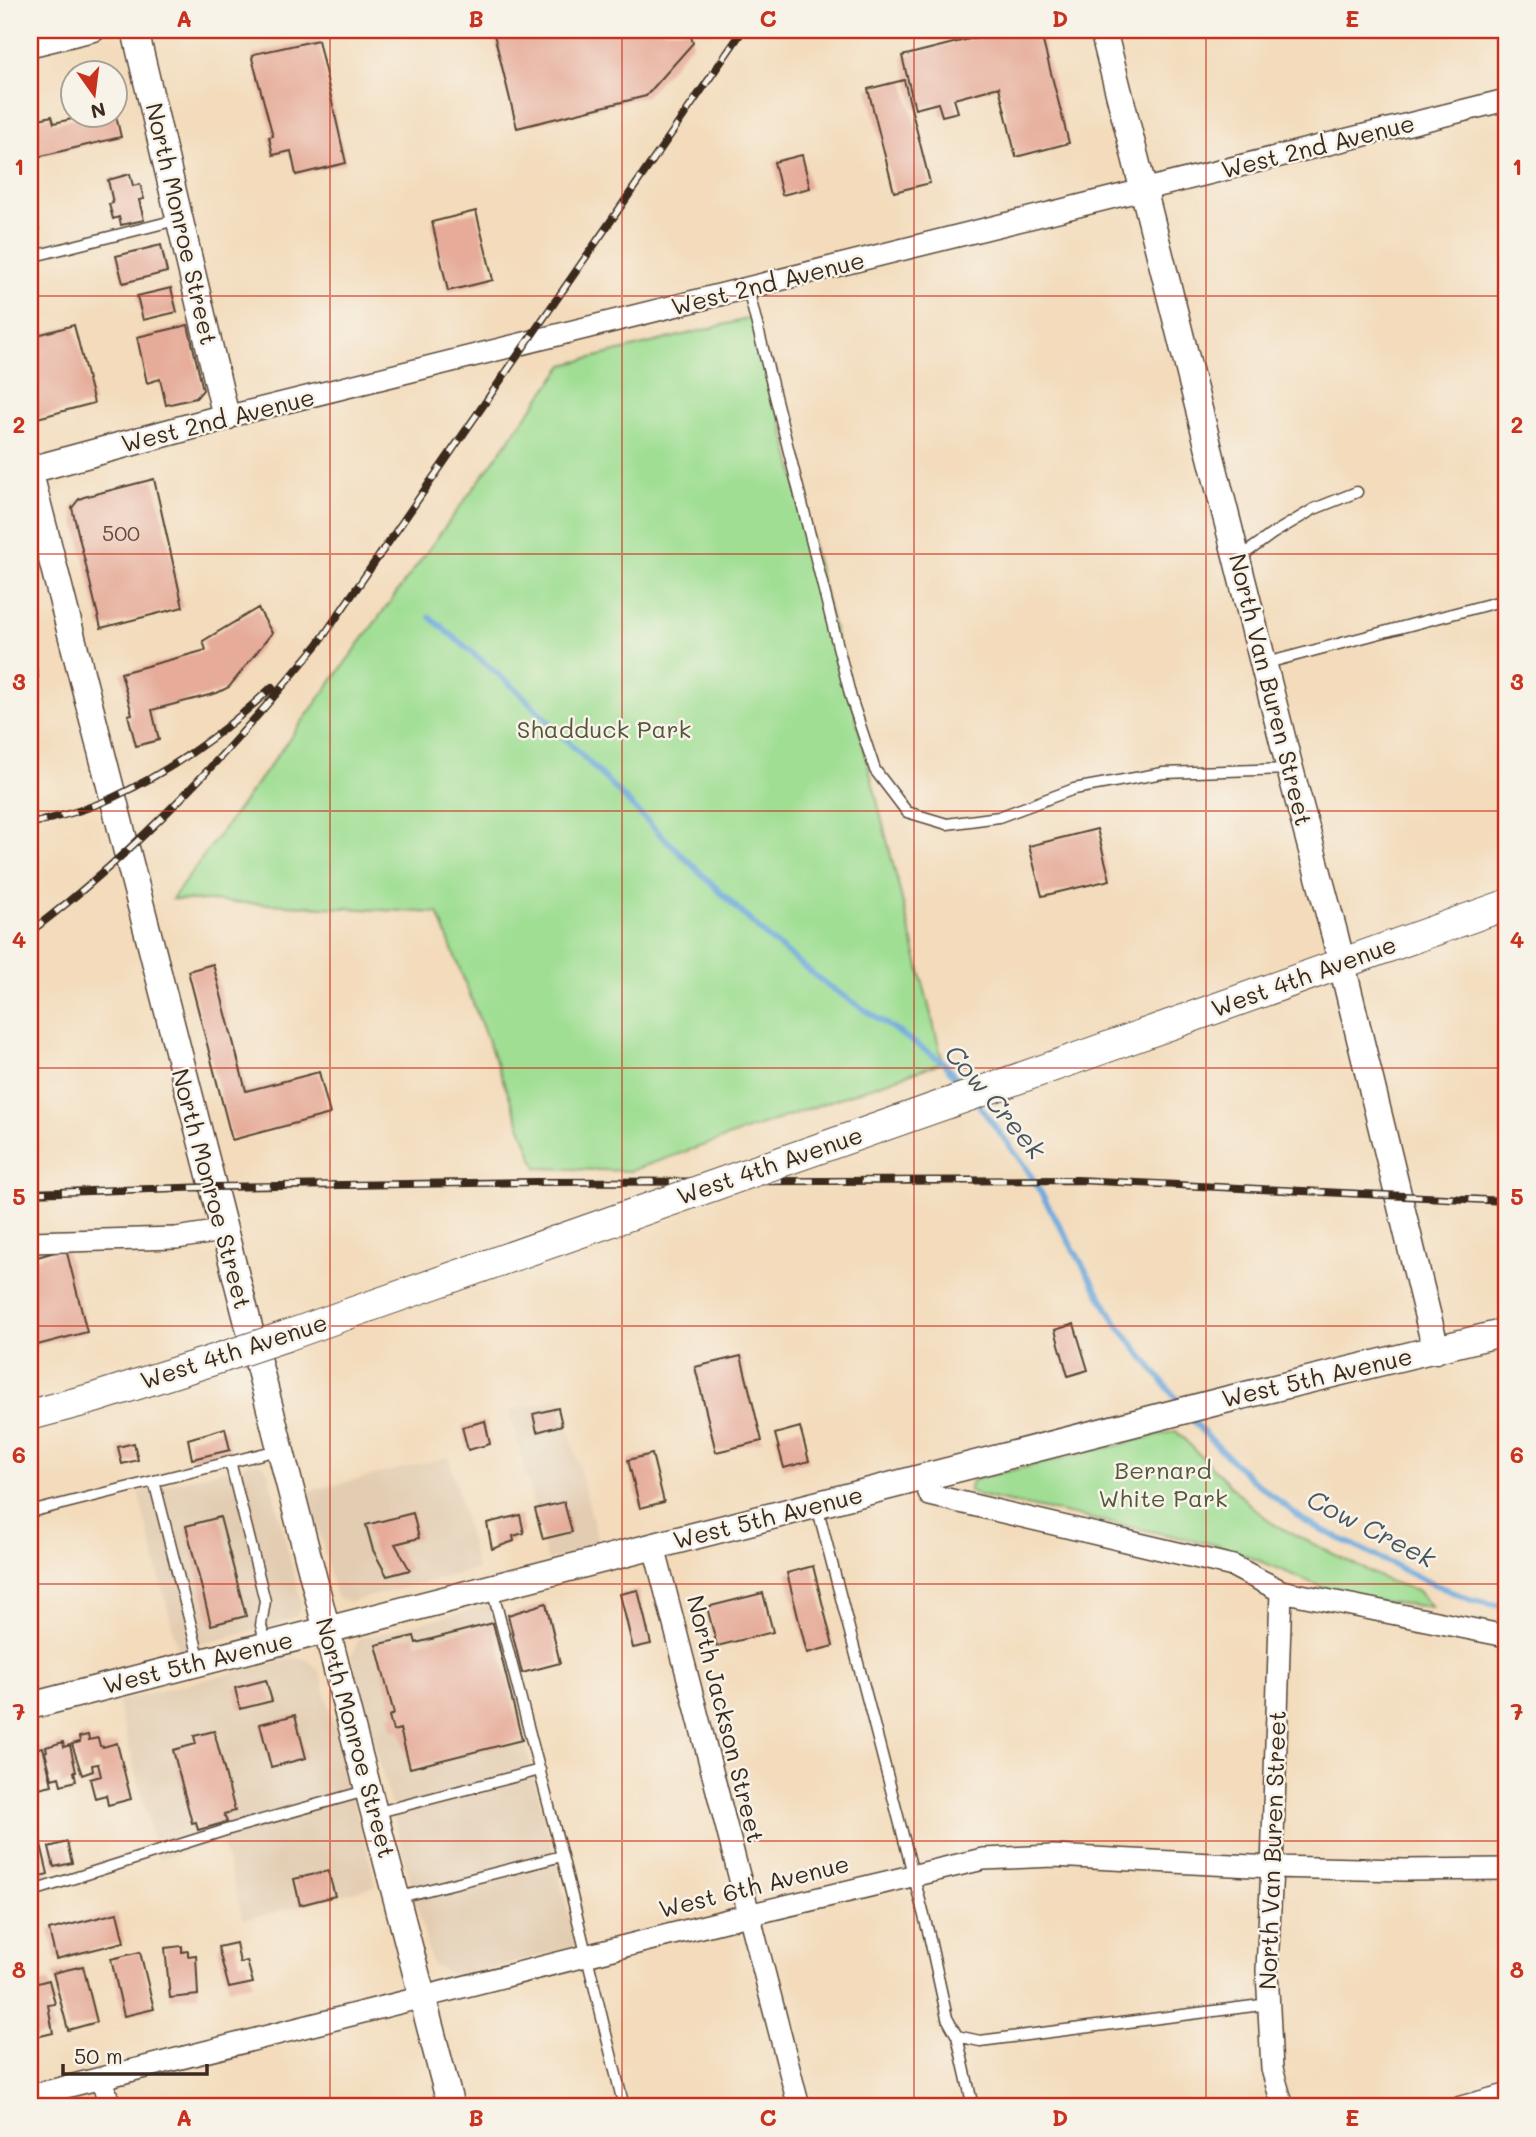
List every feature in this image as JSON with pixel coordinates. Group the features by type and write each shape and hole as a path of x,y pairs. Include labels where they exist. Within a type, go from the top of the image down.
{"main road":[{"name":"West 4th Avenue","path":"30,1415 94,1398 286,1336 1506,905"}],"street":[{"path":"30,46 95,30"},
{"name":"North Monroe Street","path":"135,30 226,417"},
{"name":"North Van Buren Street","path":"1103,30 1263,664 1342,964 1436,1350"},
{"name":"West 2nd Avenue","path":"30,472 226,417 1506,100"},
{"name":"North Monroe Street","path":"30,472 222,1231 451,2107"},
{"path":"30,1242 176,1238 222,1231"},
{"name":"West 5th Avenue","path":"30,1706 1225,1400 1506,1332"},
{"path":"924,1479 930,1495 1233,1566 1281,1591 1506,1636"},
{"name":"North Jackson Street","path":"654,1547 799,2107"},
{"name":"North Van Buren Street","path":"1281,1591 1266,1970 1272,2069 1283,2107"},
{"name":"West 6th Avenue","path":"30,2096 587,1955 983,1859 1053,1856 1272,1867 1506,1869"},
{"path":"102,2078 110,2107"},
{"path":"1461,2107 1506,2095"}],"lane":[{"path":"30,257 180,219"},
{"path":"748,289 851,698 875,770 906,812 947,824 999,817 1074,789 1163,774 1290,769"},
{"path":"1237,560 1272,534 1314,509 1357,492"},
{"path":"1263,664 1501,601"},
{"path":"30,1512 281,1449"},
{"path":"230,1461 265,1601 261,1625 266,1646"},
{"path":"154,1481 200,1663"},
{"path":"817,1506 913,1874 947,2018 957,2036 973,2107"},
{"path":"492,1589 624,2107"},
{"path":"30,1892 226,1830 540,1770"},
{"path":"396,1898 562,1856"},
{"path":"957,2036 980,2041 1269,2004"}],"shaded area":[{"path":"561,1398 600,1548 547,1561 510,1411"},
{"path":"449,1457 477,1569 349,1602 338,1598 309,1491"},
{"path":"261,1463 268,1471 302,1606 295,1616 273,1626 178,1650 138,1492"},
{"path":"490,1605 577,1946 469,1974 450,1973 434,1966 431,1961 352,1656 362,1638"},
{"path":"294,1657 308,1660 321,1675 376,1886 243,1920 222,1842 158,1859 117,1702"}],"green space":[{"name":"Shadduck Park","path":"755,317 943,1062 630,1171 537,1168 438,913 172,899 564,365"},
{"name":"Bernard White Park","path":"1176,1431 1250,1505 1275,1525 1388,1581 1417,1590 1432,1607 1361,1599 1336,1593 1217,1545 981,1496 969,1491 972,1481 980,1478"}],"building":[{"path":"493,30 689,30 693,43 646,96 517,128"},
{"path":"1005,30 1040,30 1069,143 1016,157 999,87 954,99 958,112 942,116 938,103 915,109 902,56"},
{"path":"318,40 346,163 296,175 291,151 273,155 269,137 273,136 252,58 254,54"},
{"path":"904,80 930,183 894,192 868,89"},
{"path":"52,116 54,123 60,122 60,130 119,130 121,137 37,157 30,121"},
{"path":"802,155 810,188 782,195 774,162"},
{"path":"130,174 133,186 140,184 144,199 139,200 144,220 121,225 119,217 113,219 108,180"},
{"path":"30,206 33,206 39,231 30,233"},
{"path":"476,211 493,280 448,291 432,222"},
{"path":"161,245 167,272 123,283 116,256"},
{"path":"171,288 177,312 143,320 137,296"},
{"path":"74,325 94,403 30,420 30,337"},
{"path":"188,325 203,390 196,398 166,405 160,379 147,383 137,337"},
{"path":"154,479 183,607 101,628 72,508 84,497"},
{"path":"258,608 272,633 229,687 217,693 152,710 159,740 136,746 128,715 132,714 121,673 206,650 203,641"},
{"path":"30,641 38,677 30,679"},
{"path":"1097,829 1110,880 1042,896 1029,846"},
{"path":"213,964 246,1091 319,1072 330,1114 232,1140 188,971"},
{"path":"66,1249 87,1332 30,1347 30,1259"},
{"path":"1074,1324 1088,1370 1068,1376 1055,1330"},
{"path":"741,1356 762,1441 716,1452 695,1367"},
{"path":"558,1408 562,1425 537,1432 533,1414"},
{"path":"485,1421 490,1444 468,1450 462,1427"},
{"path":"800,1427 809,1461 784,1468 775,1434"},
{"path":"225,1428 230,1450 192,1459 188,1439"},
{"path":"134,1443 138,1460 122,1464 118,1447"},
{"path":"652,1454 664,1502 640,1508 628,1460"},
{"path":"564,1502 572,1532 543,1539 535,1509"},
{"path":"413,1513 419,1538 395,1544 410,1570 387,1576 373,1550 366,1525"},
{"path":"520,1515 524,1533 513,1536 514,1541 492,1549 487,1523"},
{"path":"220,1517 246,1616 211,1625 186,1526"},
{"path":"813,1566 833,1646 807,1653 787,1573"},
{"path":"638,1590 651,1644 633,1648 620,1594"},
{"path":"763,1593 773,1632 717,1646 707,1607"},
{"path":"546,1603 560,1663 522,1673 508,1615"},
{"path":"493,1623 522,1740 410,1768 400,1729 393,1731 389,1716 394,1714 376,1645 414,1636 416,1643"},
{"path":"266,1680 272,1701 240,1709 235,1688"},
{"path":"295,1715 306,1758 271,1767 260,1724"},
{"path":"214,1731 235,1811 224,1814 227,1822 198,1830 196,1822 192,1823 173,1750 196,1744 194,1736"},
{"path":"88,1735 89,1740 98,1738 100,1746 103,1747 117,1743 131,1799 108,1805 106,1795 95,1798 90,1779 101,1776 98,1764 92,1765 93,1771 82,1775 72,1744 80,1742 79,1737"},
{"path":"63,1742 64,1747 70,1745 76,1781 61,1785 59,1777 52,1779 45,1752 46,1747"},
{"path":"43,1747 52,1785 30,1790 30,1750"},
{"path":"39,1836 48,1874 30,1879 30,1838"},
{"path":"67,1842 72,1863 54,1867 49,1847"},
{"path":"328,1871 335,1896 300,1905 294,1879"},
{"path":"117,1913 124,1942 56,1959 49,1930"},
{"path":"236,1943 240,1963 247,1961 253,1983 229,1988 218,1947"},
{"path":"182,1946 182,1952 188,1951 188,1956 196,1955 198,1995 170,1998 165,1948"},
{"path":"140,1952 154,2009 124,2016 111,1959"},
{"path":"83,1966 97,2022 68,2030 53,1973"},
{"path":"49,1980 55,2004 48,2005 53,2033 32,2038 30,1981 34,1984"}],"waterway":[{"name":"Cow Creek","path":"430,617 518,691 767,937 823,982 943,1062 964,1088"},
{"name":"Cow Creek","path":"976,1101 1027,1169 1115,1321 1181,1405"},
{"name":"Cow Creek","path":"1190,1416 1251,1479 1306,1522 1424,1580 1469,1599 1506,1607"}],"railway":[{"path":"30,932 109,867 183,797 318,644 743,30"},
{"path":"30,824 92,806 155,776 216,735 272,687"},
{"path":"30,1193 537,1182 1077,1180 1506,1201"}]}
